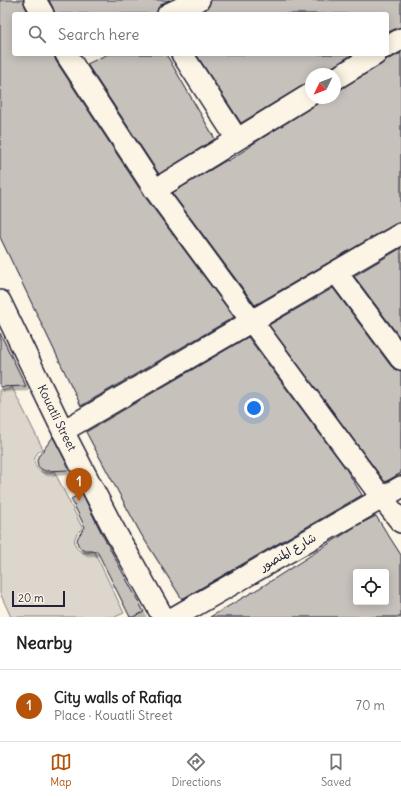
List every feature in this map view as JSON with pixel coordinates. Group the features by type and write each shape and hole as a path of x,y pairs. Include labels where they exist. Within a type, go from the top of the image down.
{"street":[{"path":"35,0 42,12"},
{"path":"172,12 199,0"},
{"path":"389,46 401,39"},
{"path":"72,56 155,190 401,522"},
{"path":"183,56 236,139"},
{"path":"341,75 373,56"},
{"path":"155,190 305,98"},
{"path":"63,431 401,234"},
{"path":"336,272 401,359"},
{"name":"Kouatli Street","path":"0,301 63,431 113,528 163,617"},
{"name":"شارع المنصور","path":"175,617 401,487"}],"shaded area":[{"path":"12,387 43,449 35,457 36,466 43,472 48,473 54,471 83,529 75,537 76,546 83,552 88,553 94,551 124,613 115,617 11,617 0,593 0,389 7,390"}],"building":[{"path":"0,0 23,0 28,12 12,12 12,56 55,56 56,61 145,197 234,317 81,406 0,237"},
{"path":"49,0 170,0 163,3 157,12 54,12"},
{"path":"211,0 401,0 401,27 389,32 389,12 202,12 208,7"},
{"path":"401,53 401,222 395,224 255,305 172,193 227,160 228,161 317,104 341,104 341,89 382,64 387,59"},
{"path":"104,56 167,56 215,139 159,174 87,64"},
{"path":"197,56 350,56 331,68 305,68 305,84 241,123"},
{"path":"401,248 401,339 354,276"},
{"path":"333,288 391,366 396,370 401,371 401,473 385,482 269,325"},
{"path":"0,333 19,372 26,386 0,387"},
{"path":"248,337 346,469 362,495 182,599 141,534 86,432"},
{"path":"53,437 70,470 45,471 38,466 38,457"},
{"path":"82,493 102,534 144,612 130,617 97,551 85,551 78,545 78,537 85,527 71,499"},
{"path":"376,516 401,555 401,617 210,617 263,586 358,525"}],"place":[{"name":"City walls of Rafiqa","path":"79,501"}]}
